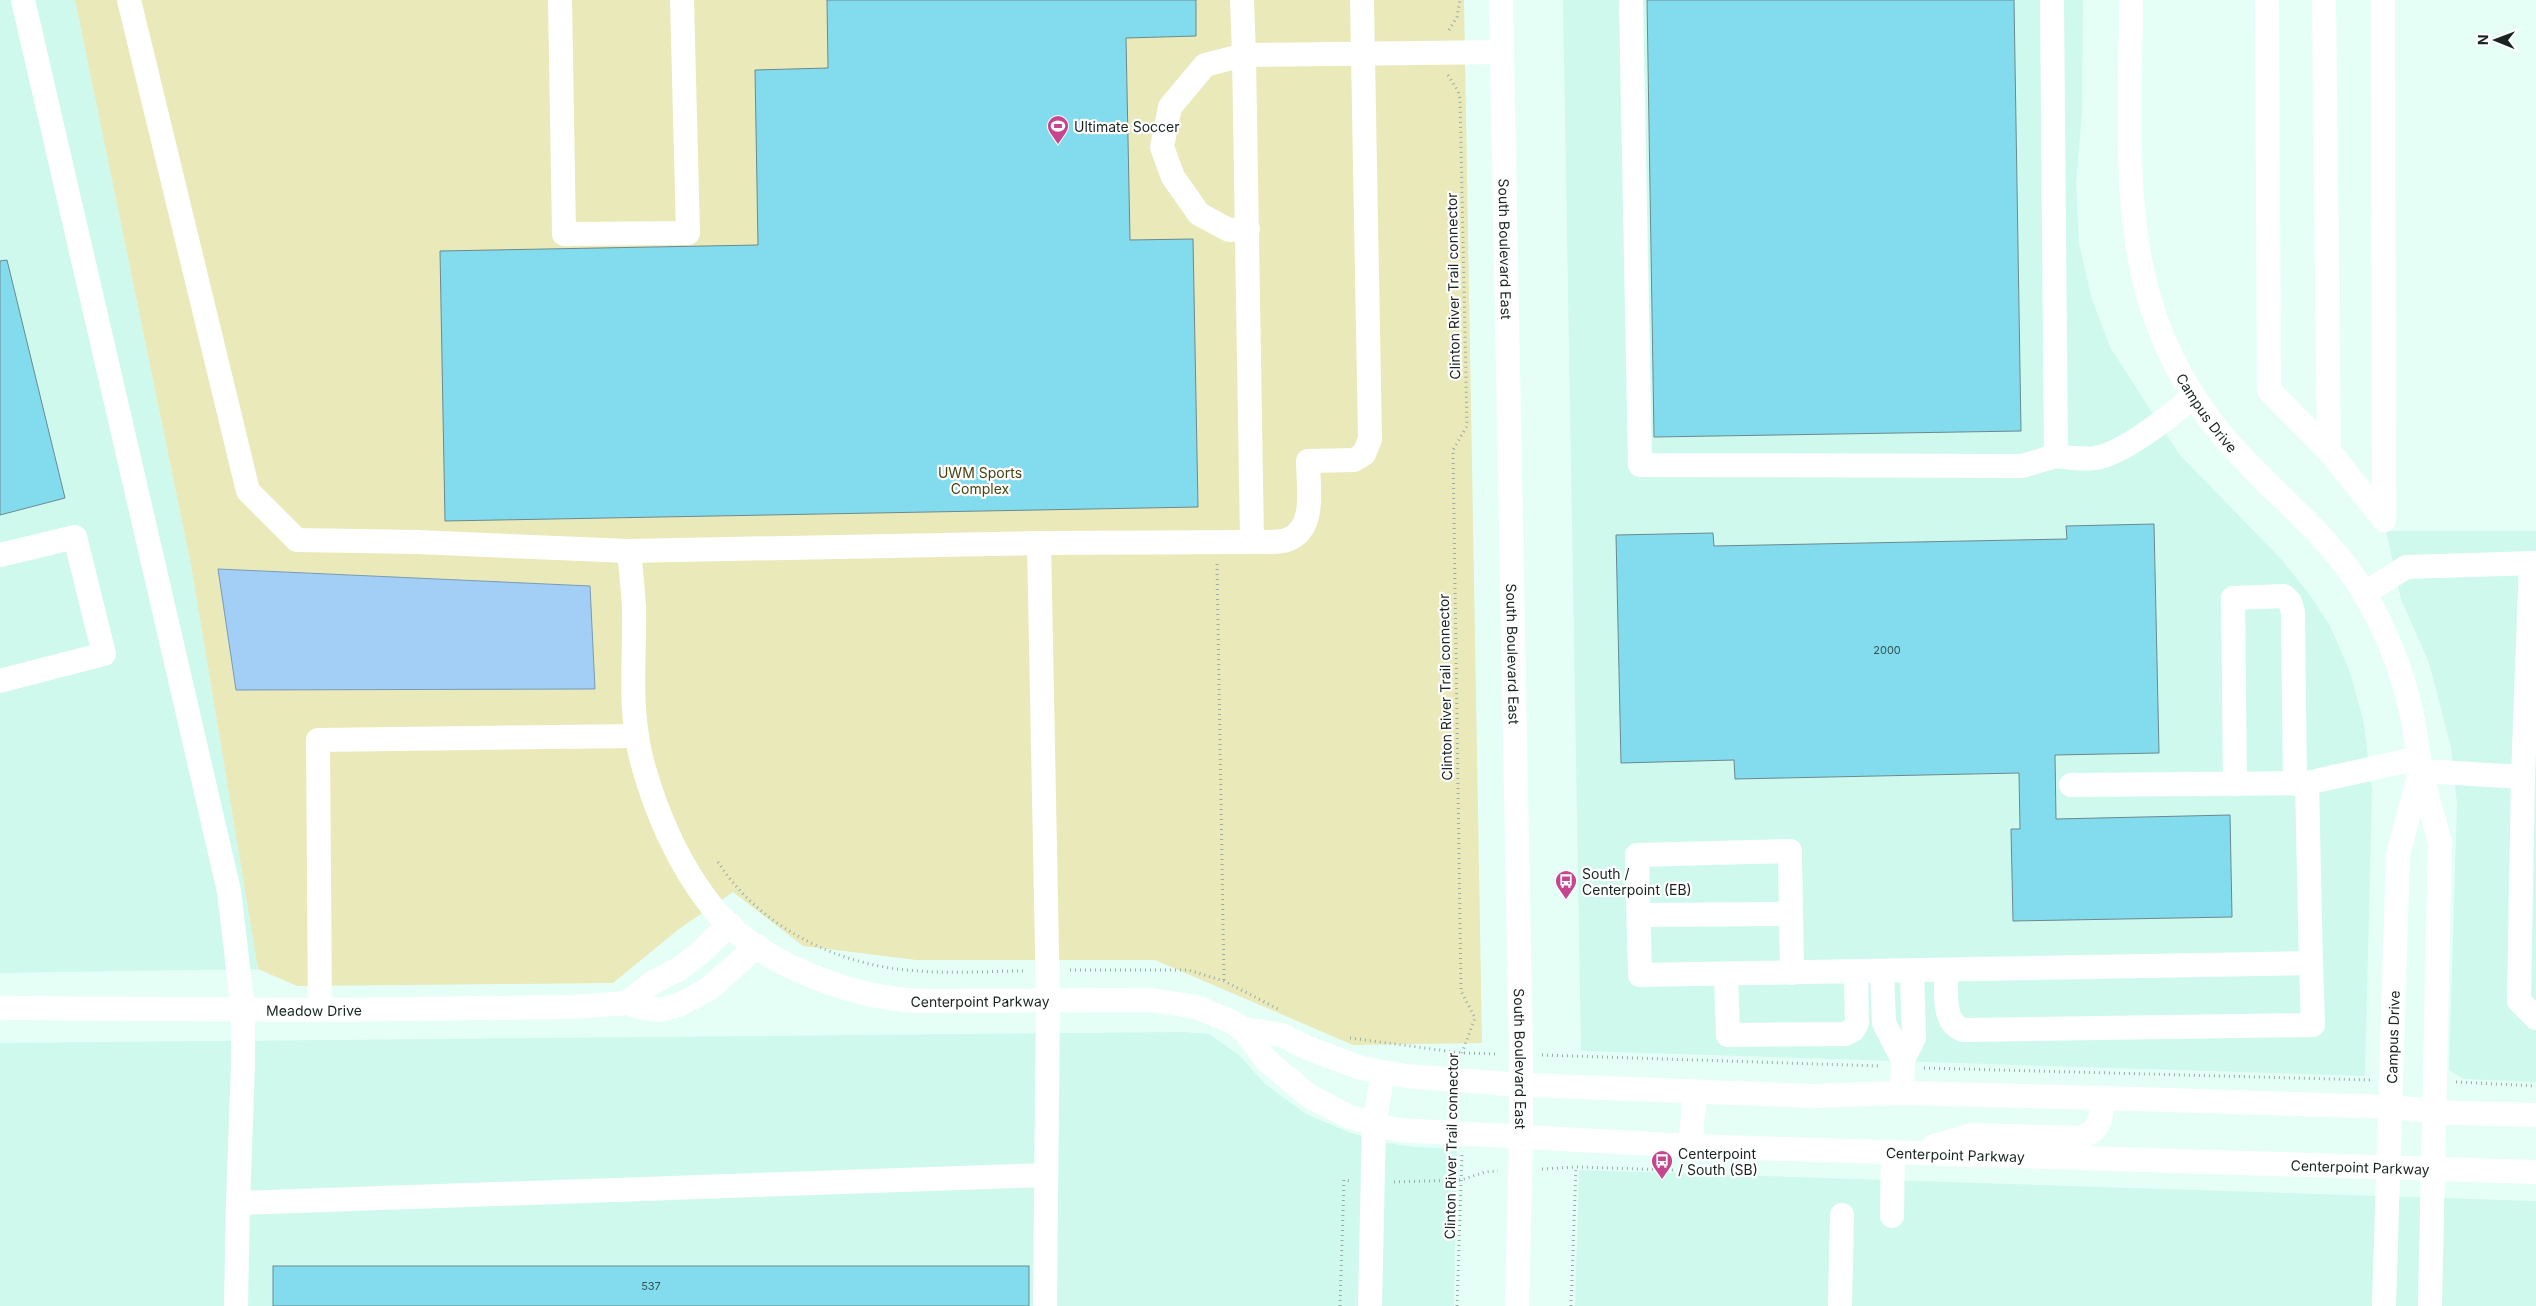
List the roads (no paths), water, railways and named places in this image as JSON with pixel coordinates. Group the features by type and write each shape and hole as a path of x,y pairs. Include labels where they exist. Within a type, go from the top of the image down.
{"street":[{"path":"22,0 229,891 243,1010 236,1306"},
{"path":"128,0 248,491 297,540 416,542 629,551 1039,543 1252,542 1285,540 1300,533 1308,517 1308,461 1354,460 1364,454 1370,439 1362,0"},
{"path":"560,0 564,234 688,233 682,0"},
{"path":"1242,0 1248,229 1252,542"},
{"name":"South Boulevard East","path":"1501,0 1522,1137 1517,1306"},
{"path":"1630,0 1640,465 2022,466 2056,456 2095,458 2116,450 2163,421 2194,396"},
{"path":"2052,0 2056,456"},
{"name":"Campus Drive","path":"2130,0 2131,164 2136,246 2157,324 2174,362 2194,396 2218,430 2238,453 2324,539 2347,567 2364,594 2388,643 2402,680 2412,716 2420,765 2440,843 2430,1306"},
{"path":"2267,0 2268,390 2329,451 2384,520 2383,0"},
{"path":"2324,0 2329,451"},
{"path":"1248,229 1229,230 1199,214 1173,177 1162,147 1170,107 1205,64 1244,55 1364,52 1502,52"},
{"path":"0,555 75,537 104,654 0,682"},
{"path":"1039,543 1048,1001 1045,1306"},
{"name":"Centerpoint Parkway","path":"629,551 634,606 636,736 642,764 666,831 687,871 713,909 757,946 815,978 880,997 930,1002 1171,1002 1210,1012 1243,1029 1282,1035 1329,1057 1361,1068 1383,1072 1521,1085 1813,1096 1902,1093 2102,1098 2390,1107 2434,1111 2536,1115"},
{"path":"2364,594 2406,567 2534,563 2522,777 2519,1002 2536,1018"},
{"path":"1946,970 1948,1019 1954,1027 1963,1030 2313,1026 2293,612 2290,602 2284,596 2233,598 2235,784"},
{"path":"320,1010 318,740 636,736"},
{"path":"2072,785 2301,784 2420,765 2522,777"},
{"name":"Campus Drive","path":"2384,1306 2398,855 2420,765"},
{"path":"1792,973 1790,851 1637,854 1640,975 1882,972 2311,963"},
{"path":"1639,915 1791,914"},
{"path":"627,1003 652,984 679,969 701,952 730,924"},
{"name":"Meadow Drive","path":"0,1008 320,1010 570,1007 627,1003 643,1008 660,1010 688,1001 710,988 757,946"},
{"path":"1902,1093 1903,1060 1914,1038 1912,971"},
{"path":"1726,974 1728,1036 1846,1034 1853,1030 1857,1023 1856,972"},
{"path":"1882,972 1884,1022 1903,1060"},
{"name":"Centerpoint Parkway","path":"1243,1029 1266,1060 1309,1096 1350,1118 1374,1125 1424,1133 1690,1146 2536,1172"},
{"path":"1370,1306 1374,1125 1383,1072"},
{"path":"1690,1146 1694,1092"},
{"path":"1892,1216 1903,1152 1972,1135 2081,1138 2095,1132 2101,1118 2102,1098"},
{"path":"238,1203 1046,1175"},
{"path":"1840,1306 1842,1215"}],"water":[{"path":"218,569 590,586 595,689 236,690"}],"place":[{"name":"Ultimate Soccer","path":"1058,145"},
{"name":"South / Centerpoint (EB)","path":"1566,900"},
{"name":"Centerpoint / South (SB)","path":"1662,1180"}],"park label":[{"name":"UWM Sports Complex","path":"980,480"}]}
